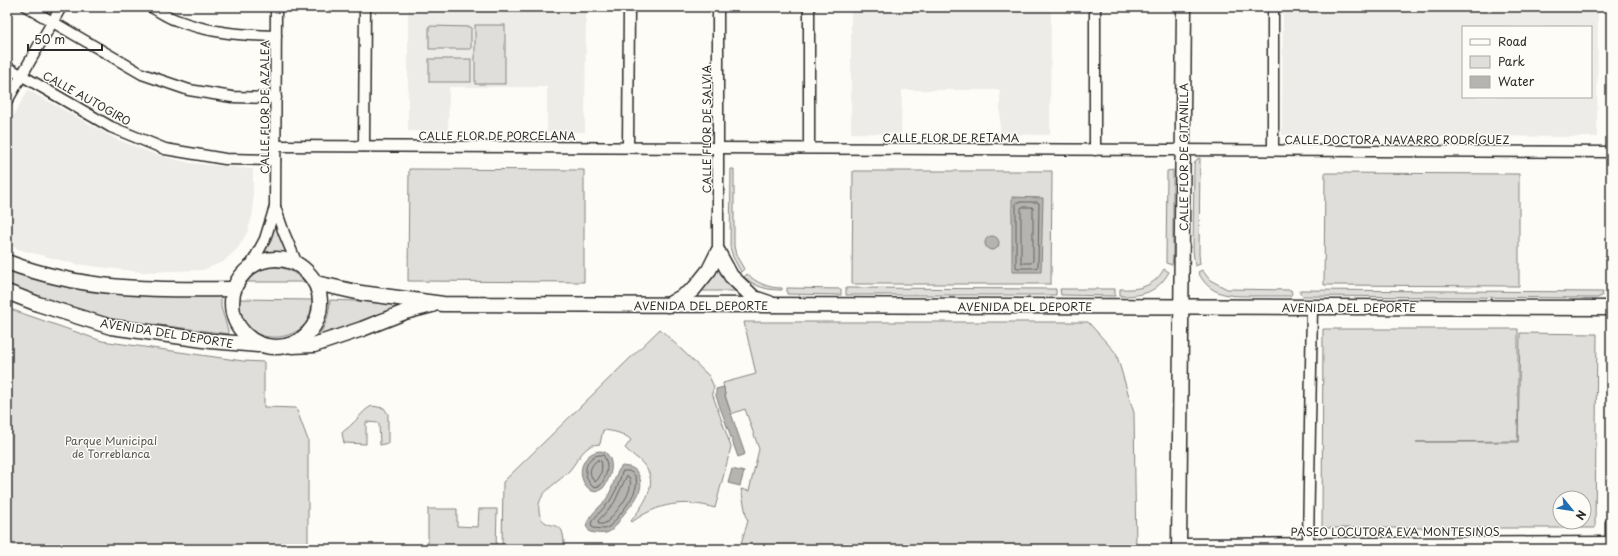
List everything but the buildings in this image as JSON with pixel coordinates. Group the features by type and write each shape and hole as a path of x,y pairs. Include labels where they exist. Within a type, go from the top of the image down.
{"street":[{"path":"27,7 142,74 189,90 232,97 276,98"},
{"path":"7,101 61,7"},
{"path":"151,7 175,20 207,30 241,36 276,36"},
{"name":"CALLE FLOR DE AZALEA","path":"275,207 276,7"},
{"path":"364,146 365,7"},
{"path":"628,148 629,7"},
{"name":"CALLE FLOR DE SALVIA","path":"718,7 718,252"},
{"path":"809,7 809,148"},
{"path":"1094,150 1095,7"},
{"name":"CALLE FLOR DE GITANILLA","path":"1179,546 1184,7"},
{"path":"1273,7 1273,150"},
{"name":"CALLE AUTOGIRO","path":"7,67 111,127 165,149 225,159 275,160"},
{"name":"CALLE FLOR DE PORCELANA","path":"275,146 718,148"},
{"name":"CALLE FLOR DE RETAMA","path":"718,148 1183,150"},
{"name":"CALLE DOCTORA NAVARRO RODRÍGUEZ","path":"1183,150 1611,152"},
{"path":"275,207 297,264"},
{"path":"250,267 265,239 275,207"},
{"path":"668,305 693,290 709,270 718,252"},
{"path":"718,252 731,276 754,298 776,306"},
{"path":"273,259 285,260 297,264 306,271 320,291 319,312 316,322 310,332 302,339 287,346 274,348 260,345 248,339 239,329 233,316 231,302 233,289 240,277 250,267 261,261 273,259"},
{"path":"7,262 22,268 65,280 109,287 153,290 233,289"},
{"name":"AVENIDA DEL DEPORTE","path":"316,284 361,293 439,303 776,306 1611,308"},
{"name":"AVENIDA DEL DEPORTE","path":"7,292 38,304 111,326 211,341 260,345"},
{"name":"AVENIDA DEL DEPORTE","path":"287,346 314,345 362,329 405,312 439,303"},
{"path":"1308,546 1312,307"},
{"path":"1611,523 1611,549"},
{"name":"PASEO LOCUTORA EVA MONTESINOS","path":"1179,546 1416,546 1611,542"}],"shaded area":[{"path":"408,7 586,7 585,132 547,132 547,87 449,87 448,132 408,131"},
{"path":"851,7 1051,7 1050,135 1000,134 1000,90 902,90 901,134 851,133"},
{"path":"1283,7 1598,7 1597,137 1282,135"},
{"path":"28,90 116,139 154,154 190,163 253,169 253,212 248,231 238,248 223,262 203,270 141,272 75,264 18,249 7,243 7,127"}],"green space":[{"path":"475,25 505,25 505,84 475,84"},
{"path":"429,26 471,27 471,49 429,49"},
{"path":"429,59 471,59 471,82 429,82"},
{"path":"1200,158 1200,264 1195,266 1193,250 1194,164 1197,159"},
{"path":"409,169 584,170 584,282 408,281"},
{"path":"731,169 734,169 734,246 736,255 744,269 741,272 733,257 730,247"},
{"path":"1173,170 1172,265 1166,263 1167,171"},
{"path":"853,171 1052,171 1051,284 852,284"},
{"path":"1325,173 1519,174 1519,286 1324,285"},
{"path":"275,221 289,255 288,256 275,254 261,255"},
{"path":"718,261 738,291 698,291"},
{"path":"272,267 290,271 298,275 305,282 245,282 257,272"},
{"path":"7,268 64,286 109,293 221,295 221,307 229,334 106,318 41,299 7,285"},
{"path":"1164,269 1169,272 1154,289 1142,294 1120,296 1120,289 1139,288 1150,284"},
{"path":"1202,270 1210,280 1227,289 1291,290 1292,294 1290,296 1235,296 1220,293 1208,286 1203,280 1198,272"},
{"path":"747,274 763,284 782,288 782,290 766,289 757,286 744,277"},
{"path":"787,288 841,289 841,295 787,294"},
{"path":"846,288 1056,289 1056,295 846,295"},
{"path":"1060,289 1115,289 1115,296 1061,295"},
{"path":"1300,290 1603,292 1602,296 1597,298 1302,296 1300,294"},
{"path":"238,299 312,300 311,311 307,321 302,327 287,335 269,337 260,335 246,326 241,317"},
{"path":"330,300 404,303 406,306 317,338 323,329 329,311"},
{"name":"Parque Municipal de Torreblanca","path":"7,308 102,341 243,361 264,362 264,407 296,408 308,440 308,549 7,549"},
{"path":"744,322 1088,322 1116,353 1134,413 1136,549 736,549 741,543 748,521 741,489 749,491 759,449 745,409 731,414 723,383 756,374"},
{"path":"660,329 709,376 714,387 712,393 731,447 715,508 704,505 682,503 672,504 652,511 632,522 631,521 648,494 650,487 649,472 637,458 625,448 631,440 622,434 603,430 600,444 591,445 586,449 569,471 545,493 539,504 540,517 546,523 560,528 562,531 564,537 564,549 502,549 503,482"},
{"path":"1323,329 1518,329 1518,441 1416,442 1518,442 1520,333 1597,334 1595,528 1592,528 1592,490 1552,490 1552,528 1322,528"},
{"path":"372,406 384,408 388,414 388,443 380,445 379,423 366,422 366,444 344,443 342,433 344,430"},
{"path":"428,509 457,509 457,526 478,527 479,509 497,509 496,549 428,549"}],"water":[{"path":"1012,197 1043,198 1041,272 1012,272"},
{"path":"992,236 997,238 999,243 997,248 992,250 987,248 985,243 987,238"},
{"path":"724,387 725,396 745,454 738,457 716,396 716,389"},
{"path":"600,451 605,452 608,456 611,470 606,484 597,492 592,491 586,486 581,474 584,462 588,457 593,453"},
{"path":"622,466 629,467 637,472 641,486 640,491 616,526 609,532 590,532 586,526 587,522 607,498"},
{"path":"732,469 744,472 740,486 728,483"}]}
